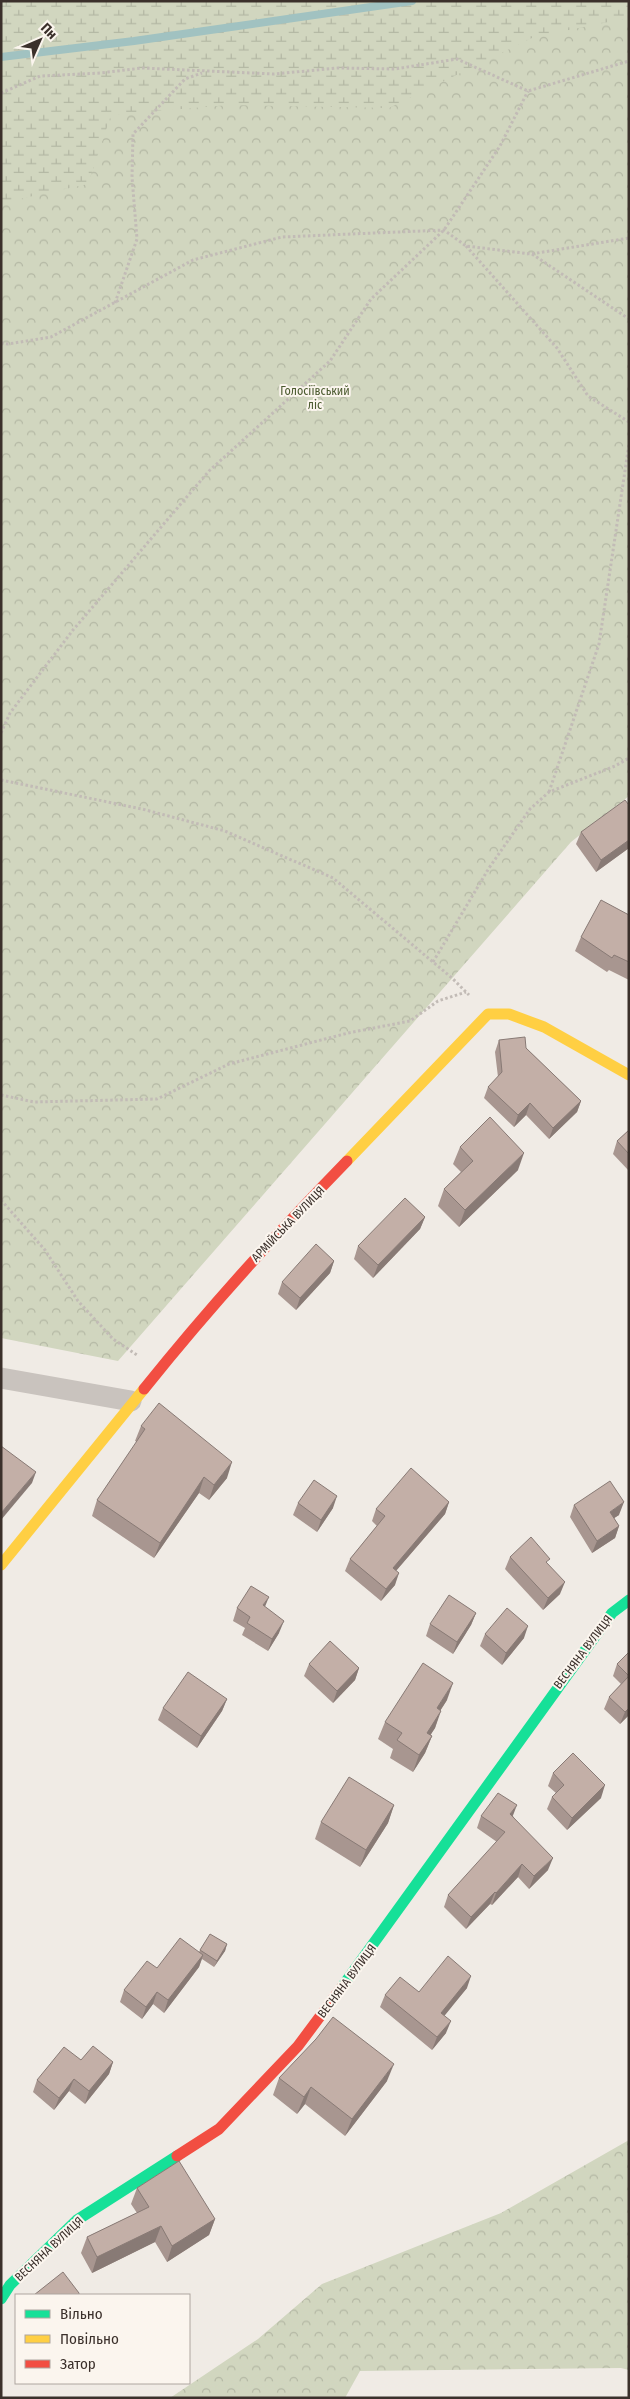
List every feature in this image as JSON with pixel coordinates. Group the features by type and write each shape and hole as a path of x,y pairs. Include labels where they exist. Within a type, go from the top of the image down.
{"street":[{"path":"488,1014 508,1014 544,1027 629,1075"},
{"name":"АРМІЙСЬКА ВУЛИЦЯ","path":"1,1565 131,1401 267,1244 488,1014"},
{"path":"1,1378 131,1401"},
{"name":"ВЕСНЯНА ВУЛИЦЯ","path":"1,2299 10,2285 77,2220 220,2129 298,2046 388,1925 539,1712 612,1613 629,1600"}],"path":[{"path":"1,92 40,76 100,73 142,68 274,74 348,68 395,69 457,59 528,92 629,61"},
{"path":"115,303 137,239 132,177 133,134 185,79 206,72"},
{"path":"1,733 10,713 73,630 209,471 330,361 371,299 444,230 500,146 528,92"},
{"path":"1,343 8,344 51,337 192,260 282,237 444,230 466,246 557,348 588,396 629,422"},
{"path":"466,246 531,254 629,238"},
{"path":"531,254 629,319"},
{"path":"549,792 599,644 629,444"},
{"path":"433,962 488,868 530,809 549,792 615,766 629,758"},
{"path":"1,780 142,809 225,831 333,878 433,962 488,1014"},
{"path":"1,1095 34,1102 157,1099 229,1064 348,1033 410,1021 438,1001 466,992"},
{"path":"1,1200 44,1250 78,1301 113,1339 139,1356"}],"green space":[{"name":"Голосіївський ліс","path":"1,1 629,1 629,796 571,842 118,1361 1,1338"},
{"path":"1,1 629,1 629,8 623,19 534,37 389,108 229,105 111,115 88,184 1,203"},
{"path":"629,2140 629,2370 621,2368 360,2371 345,2398 170,2398 258,2339 322,2284 501,2213"}],"building":[{"path":"625,800 629,805 629,840 601,860 581,832"},
{"path":"601,900 629,915 629,962 614,955 612,958 581,937"},
{"path":"525,1037 526,1048 581,1101 553,1128 530,1103 518,1115 488,1087 502,1072 499,1040"},
{"path":"490,1117 524,1153 465,1210 444,1189 473,1161 460,1147"},
{"path":"629,1130 629,1154 617,1141"},
{"path":"405,1198 425,1217 378,1265 358,1246"},
{"path":"316,1244 334,1261 300,1298 282,1282"},
{"path":"159,1403 232,1462 214,1485 204,1477 160,1543 97,1500 145,1429 141,1426"},
{"path":"1,1446 36,1472 1,1513"},
{"path":"411,1468 449,1502 393,1568 399,1573 386,1589 350,1559 385,1516 376,1509"},
{"path":"314,1480 337,1496 321,1520 298,1503"},
{"path":"610,1481 624,1502 610,1512 619,1526 597,1541 574,1505"},
{"path":"531,1537 550,1559 546,1562 565,1582 548,1598 510,1557"},
{"path":"251,1586 269,1597 263,1605 284,1621 272,1639 247,1623 250,1617 237,1608"},
{"path":"449,1595 476,1613 457,1642 430,1624"},
{"path":"507,1608 528,1626 506,1653 485,1634"},
{"path":"330,1641 359,1668 337,1691 309,1664"},
{"path":"629,1652 629,1676 617,1664"},
{"path":"423,1663 453,1683 437,1708 441,1711 427,1733 432,1736 419,1755 397,1740 402,1733 385,1722"},
{"path":"188,1672 227,1699 201,1736 163,1708"},
{"path":"629,1676 629,1708 625,1712 609,1697"},
{"path":"573,1753 605,1785 572,1818 552,1797 564,1785 553,1773"},
{"path":"349,1777 394,1805 366,1850 321,1822"},
{"path":"498,1793 517,1805 510,1814 553,1858 534,1876 522,1864 471,1917 448,1895 505,1832 481,1816"},
{"path":"210,1934 227,1944 217,1961 200,1950"},
{"path":"180,1938 203,1955 168,2000 157,1992 146,2007 124,1990 147,1961 157,1968"},
{"path":"448,1956 471,1976 441,2013 451,2021 437,2037 385,1995 400,1977 419,1992"},
{"path":"333,2017 394,2064 352,2119 311,2087 304,2097 279,2078 316,2039"},
{"path":"93,2046 113,2062 89,2091 74,2079 59,2098 37,2080 64,2047 81,2060"},
{"path":"179,2161 215,2219 172,2246 161,2226 97,2257 87,2237 149,2207 137,2188"},
{"path":"63,2272 79,2293 79,2294 35,2294"}],"waterway":[{"path":"1,57 134,41 412,1"}],"traffic: fast":[{"path":"342,1987 612,1613 629,1600"},
{"path":"1,2299 10,2285 77,2220 177,2156"}],"traffic: slow":[{"path":"347,1161 488,1014 509,1014 544,1027 629,1075"},
{"path":"1,1565 144,1389"}],"traffic: jam":[{"path":"144,1389 243,1272 347,1161"},
{"path":"177,2156 219,2129 298,2046 342,1987"}]}
